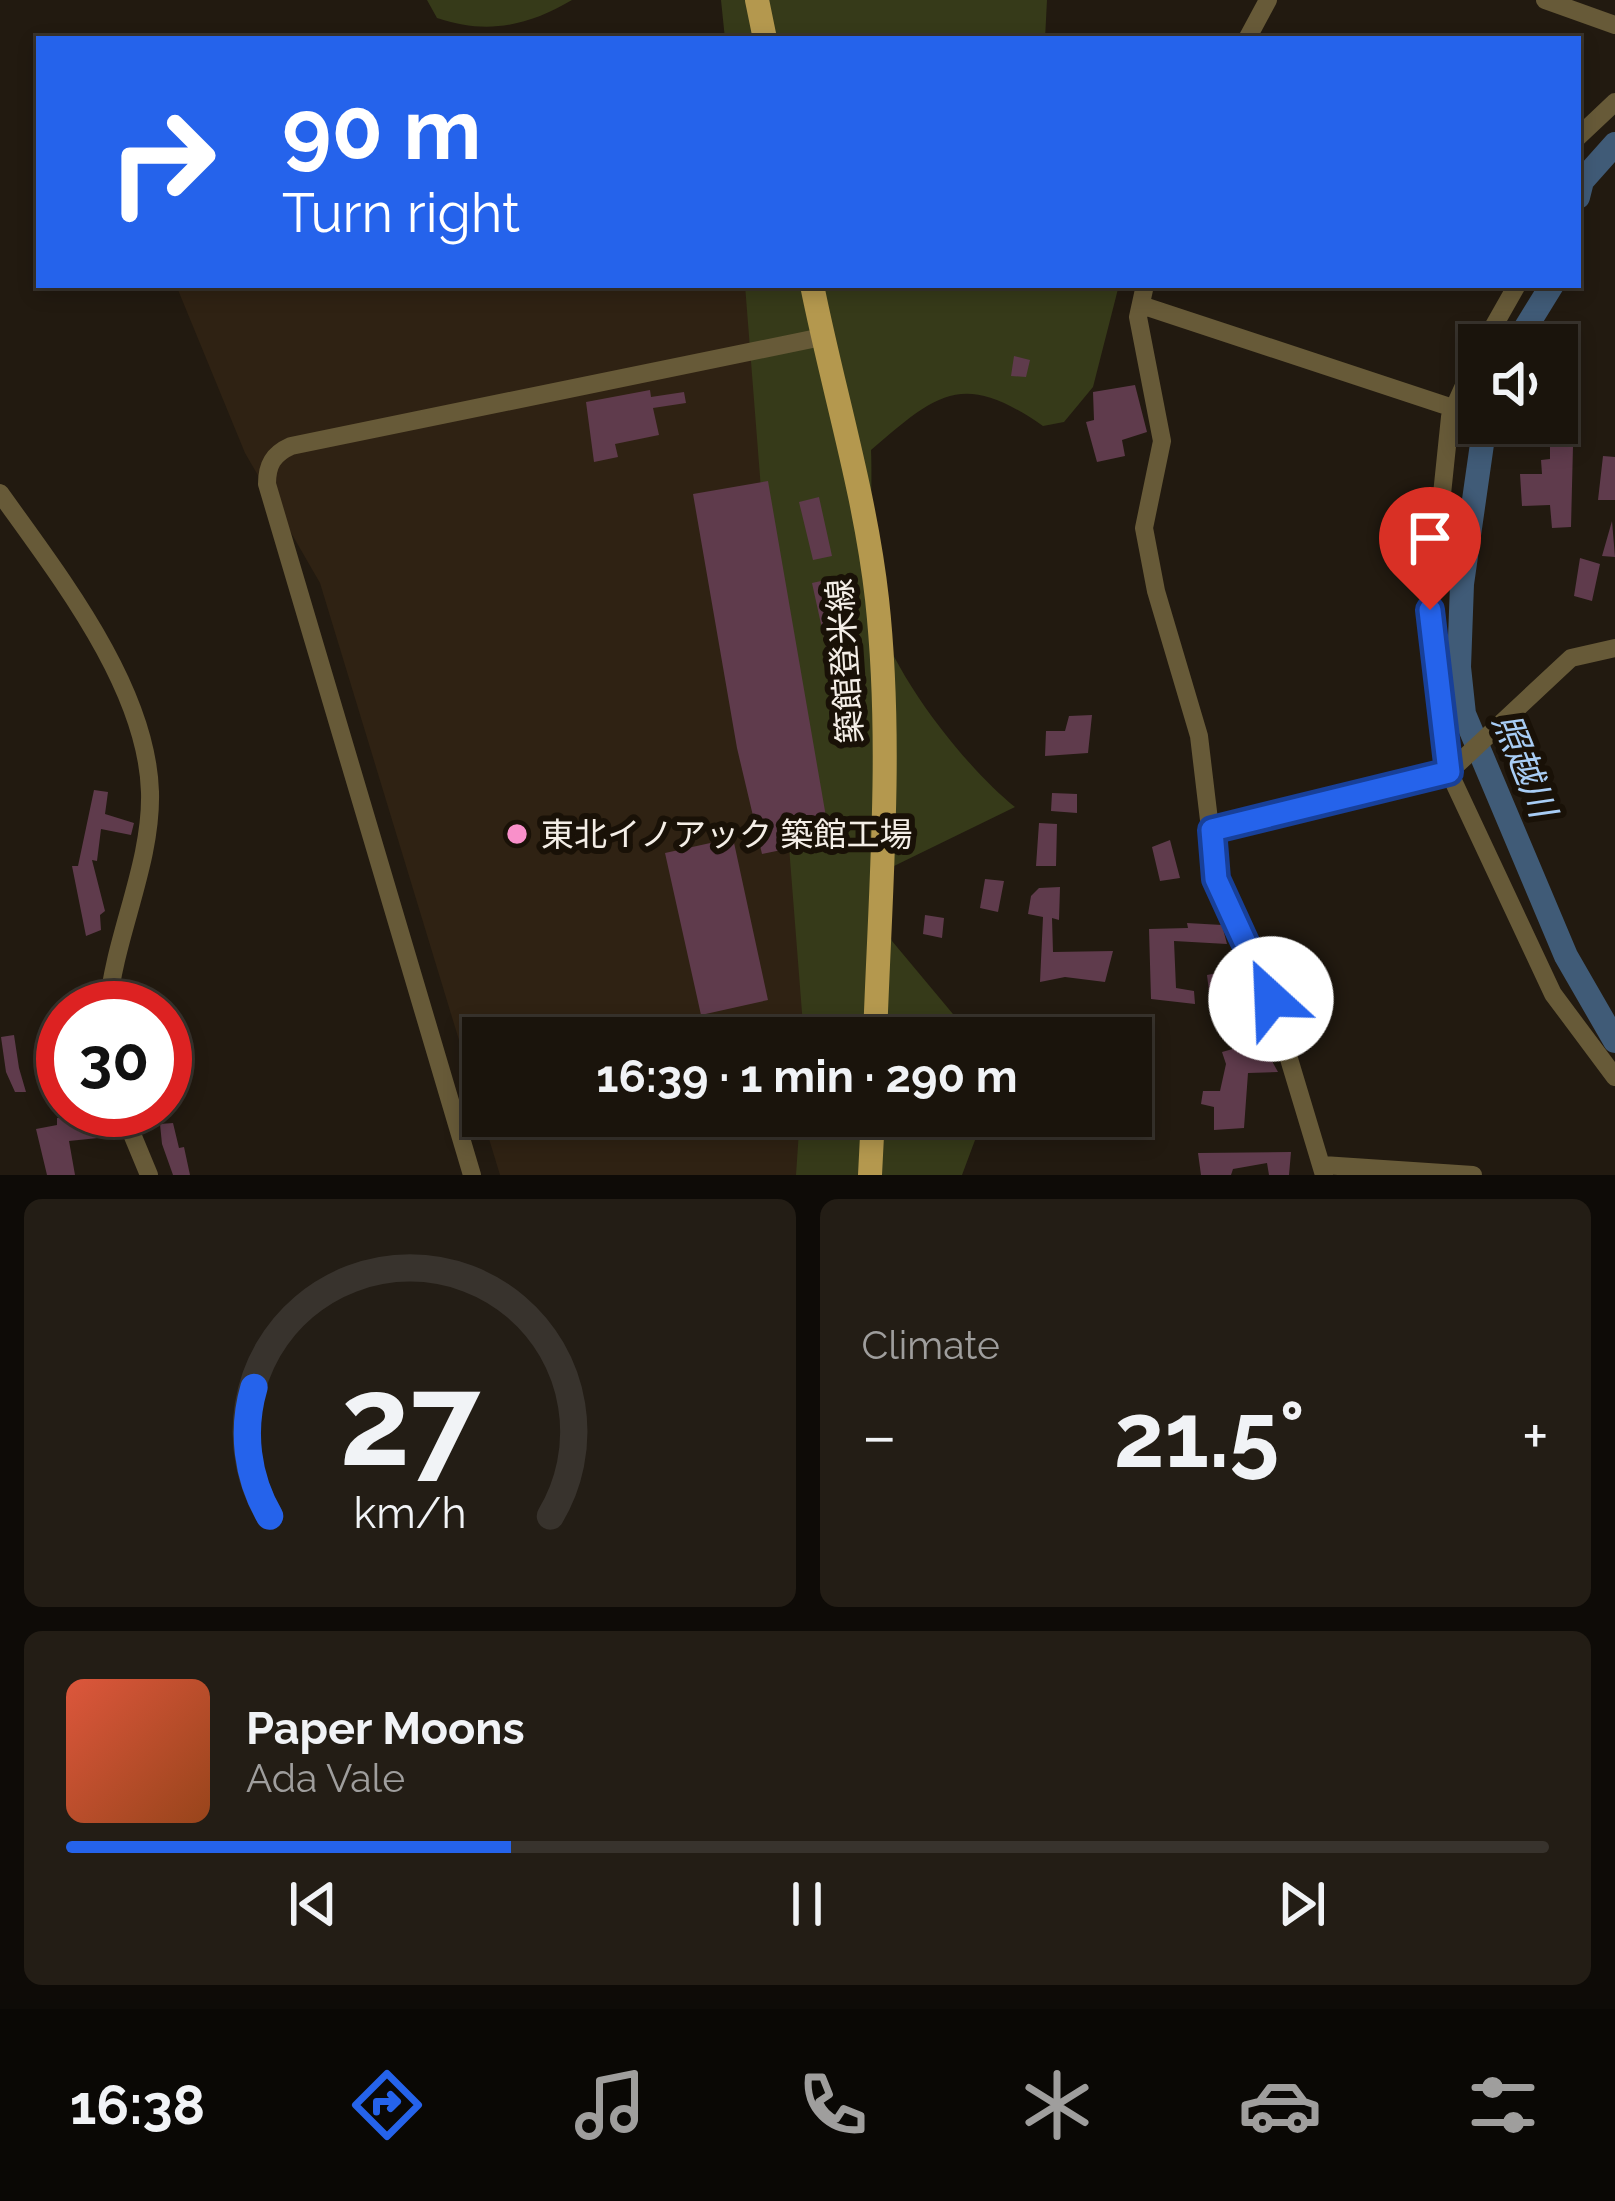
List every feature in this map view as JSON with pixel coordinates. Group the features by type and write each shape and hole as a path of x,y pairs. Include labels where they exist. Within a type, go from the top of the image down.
{"main road":[{"path":"757,0 764,36"},
{"name":"築館登米線","path":"813,288 859,482 884,683 876,1017"},
{"path":"871,1175 872,1137"}],"street":[{"path":"1249,36 1268,0"},
{"path":"1545,0 1615,25"},
{"path":"1581,134 1615,102"},
{"path":"1495,324 1515,288"},
{"path":"1453,408 1143,295 1138,317 1162,441 1144,528 1156,591 1199,736 1216,879 1271,999 1323,1170 1473,1175"},
{"path":"472,1175 266,484 267,470 279,451 291,446 822,337"},
{"path":"1458,397 1430,610 1457,766 1552,994 1615,1077"},
{"path":"0,493 73,595 136,718 145,755 147,816 113,981"},
{"path":"1212,830 1457,766 1571,658 1615,649"},
{"path":"133,1137 149,1175"}],"shaded area":[{"path":"177,288 778,288 848,1017 462,1017 462,1050 320,583 245,453"},
{"path":"488,1137 847,1137 846,1175 500,1175"}],"green space":[{"path":"427,0 572,0 523,22 490,27 437,18"},
{"path":"721,0 1047,0 1045,36 725,36"},
{"path":"745,288 1118,288 1093,387 1064,422 1043,426 991,398 952,396 915,414 871,450 872,575 884,635 932,717 1015,807 894,866 880,910 892,941 955,1017 802,1017"},
{"path":"799,1137 976,1137 962,1175 796,1175"}],"building":[{"path":"1014,356 1030,360 1026,377 1011,376"},
{"path":"1135,385 1147,432 1122,440 1125,456 1097,462 1086,422 1094,420 1093,392"},
{"path":"650,390 651,397 684,392 686,403 653,408 659,435 615,444 618,457 594,462 586,402"},
{"path":"1550,446 1573,446 1571,527 1552,528 1550,505 1522,506 1520,474 1542,474 1541,460 1550,459"},
{"path":"1603,456 1615,457 1615,500 1598,500"},
{"path":"768,481 830,840 762,854 737,748 693,494"},
{"path":"819,497 832,556 813,560 799,502"},
{"path":"1612,521 1615,557 1602,556"},
{"path":"1580,558 1600,564 1592,601 1574,596"},
{"path":"830,579 849,660 830,665 812,583"},
{"path":"1092,715 1088,753 1045,756 1046,731 1065,731 1069,716"},
{"path":"94,790 108,792 105,814 134,823 131,835 101,829 97,861 92,860 105,911 100,915 101,930 86,936 72,866 78,866"},
{"path":"1052,793 1077,794 1077,813 1051,811"},
{"path":"1039,823 1057,824 1056,866 1036,866"},
{"path":"733,838 768,1000 701,1015 665,853"},
{"path":"1170,840 1180,878 1160,881 1152,847"},
{"path":"985,879 1004,881 998,912 980,908"},
{"path":"1060,887 1059,920 1052,918 1053,952 1113,951 1105,982 1065,977 1040,982 1043,917 1028,914 1031,896 1039,888"},
{"path":"925,915 944,918 942,938 923,934"},
{"path":"1187,923 1222,925 1227,944 1174,941 1176,988 1194,991 1195,1004 1151,999 1149,929 1188,928"},
{"path":"1227,971 1231,989 1209,991 1207,975"},
{"path":"14,1035 26,1092 15,1092 6,1072 1,1037"},
{"path":"1261,1041 1278,1072 1248,1073 1244,1128 1214,1130 1214,1107 1201,1104 1203,1091 1220,1091 1226,1064 1222,1052"},
{"path":"38,1137 98,1137 69,1141 75,1175 47,1175"},
{"path":"161,1137 176,1137 179,1148 184,1147 190,1175 173,1175"},
{"path":"1291,1152 1289,1175 1269,1175 1267,1163 1233,1169 1231,1175 1201,1175 1198,1153"}],"waterway":[{"name":"照越川","path":"1581,185 1615,144"},
{"name":"照越川","path":"1528,324 1550,288"},
{"name":"照越川","path":"1482,444 1462,584 1459,667 1464,714 1566,956 1615,1041"}],"place":[{"name":"東北イノアック 築館工場","path":"517,834"}],"route":[{"path":"1271,999 1216,879 1212,830 1449,772 1436,694 1430,610"}]}
